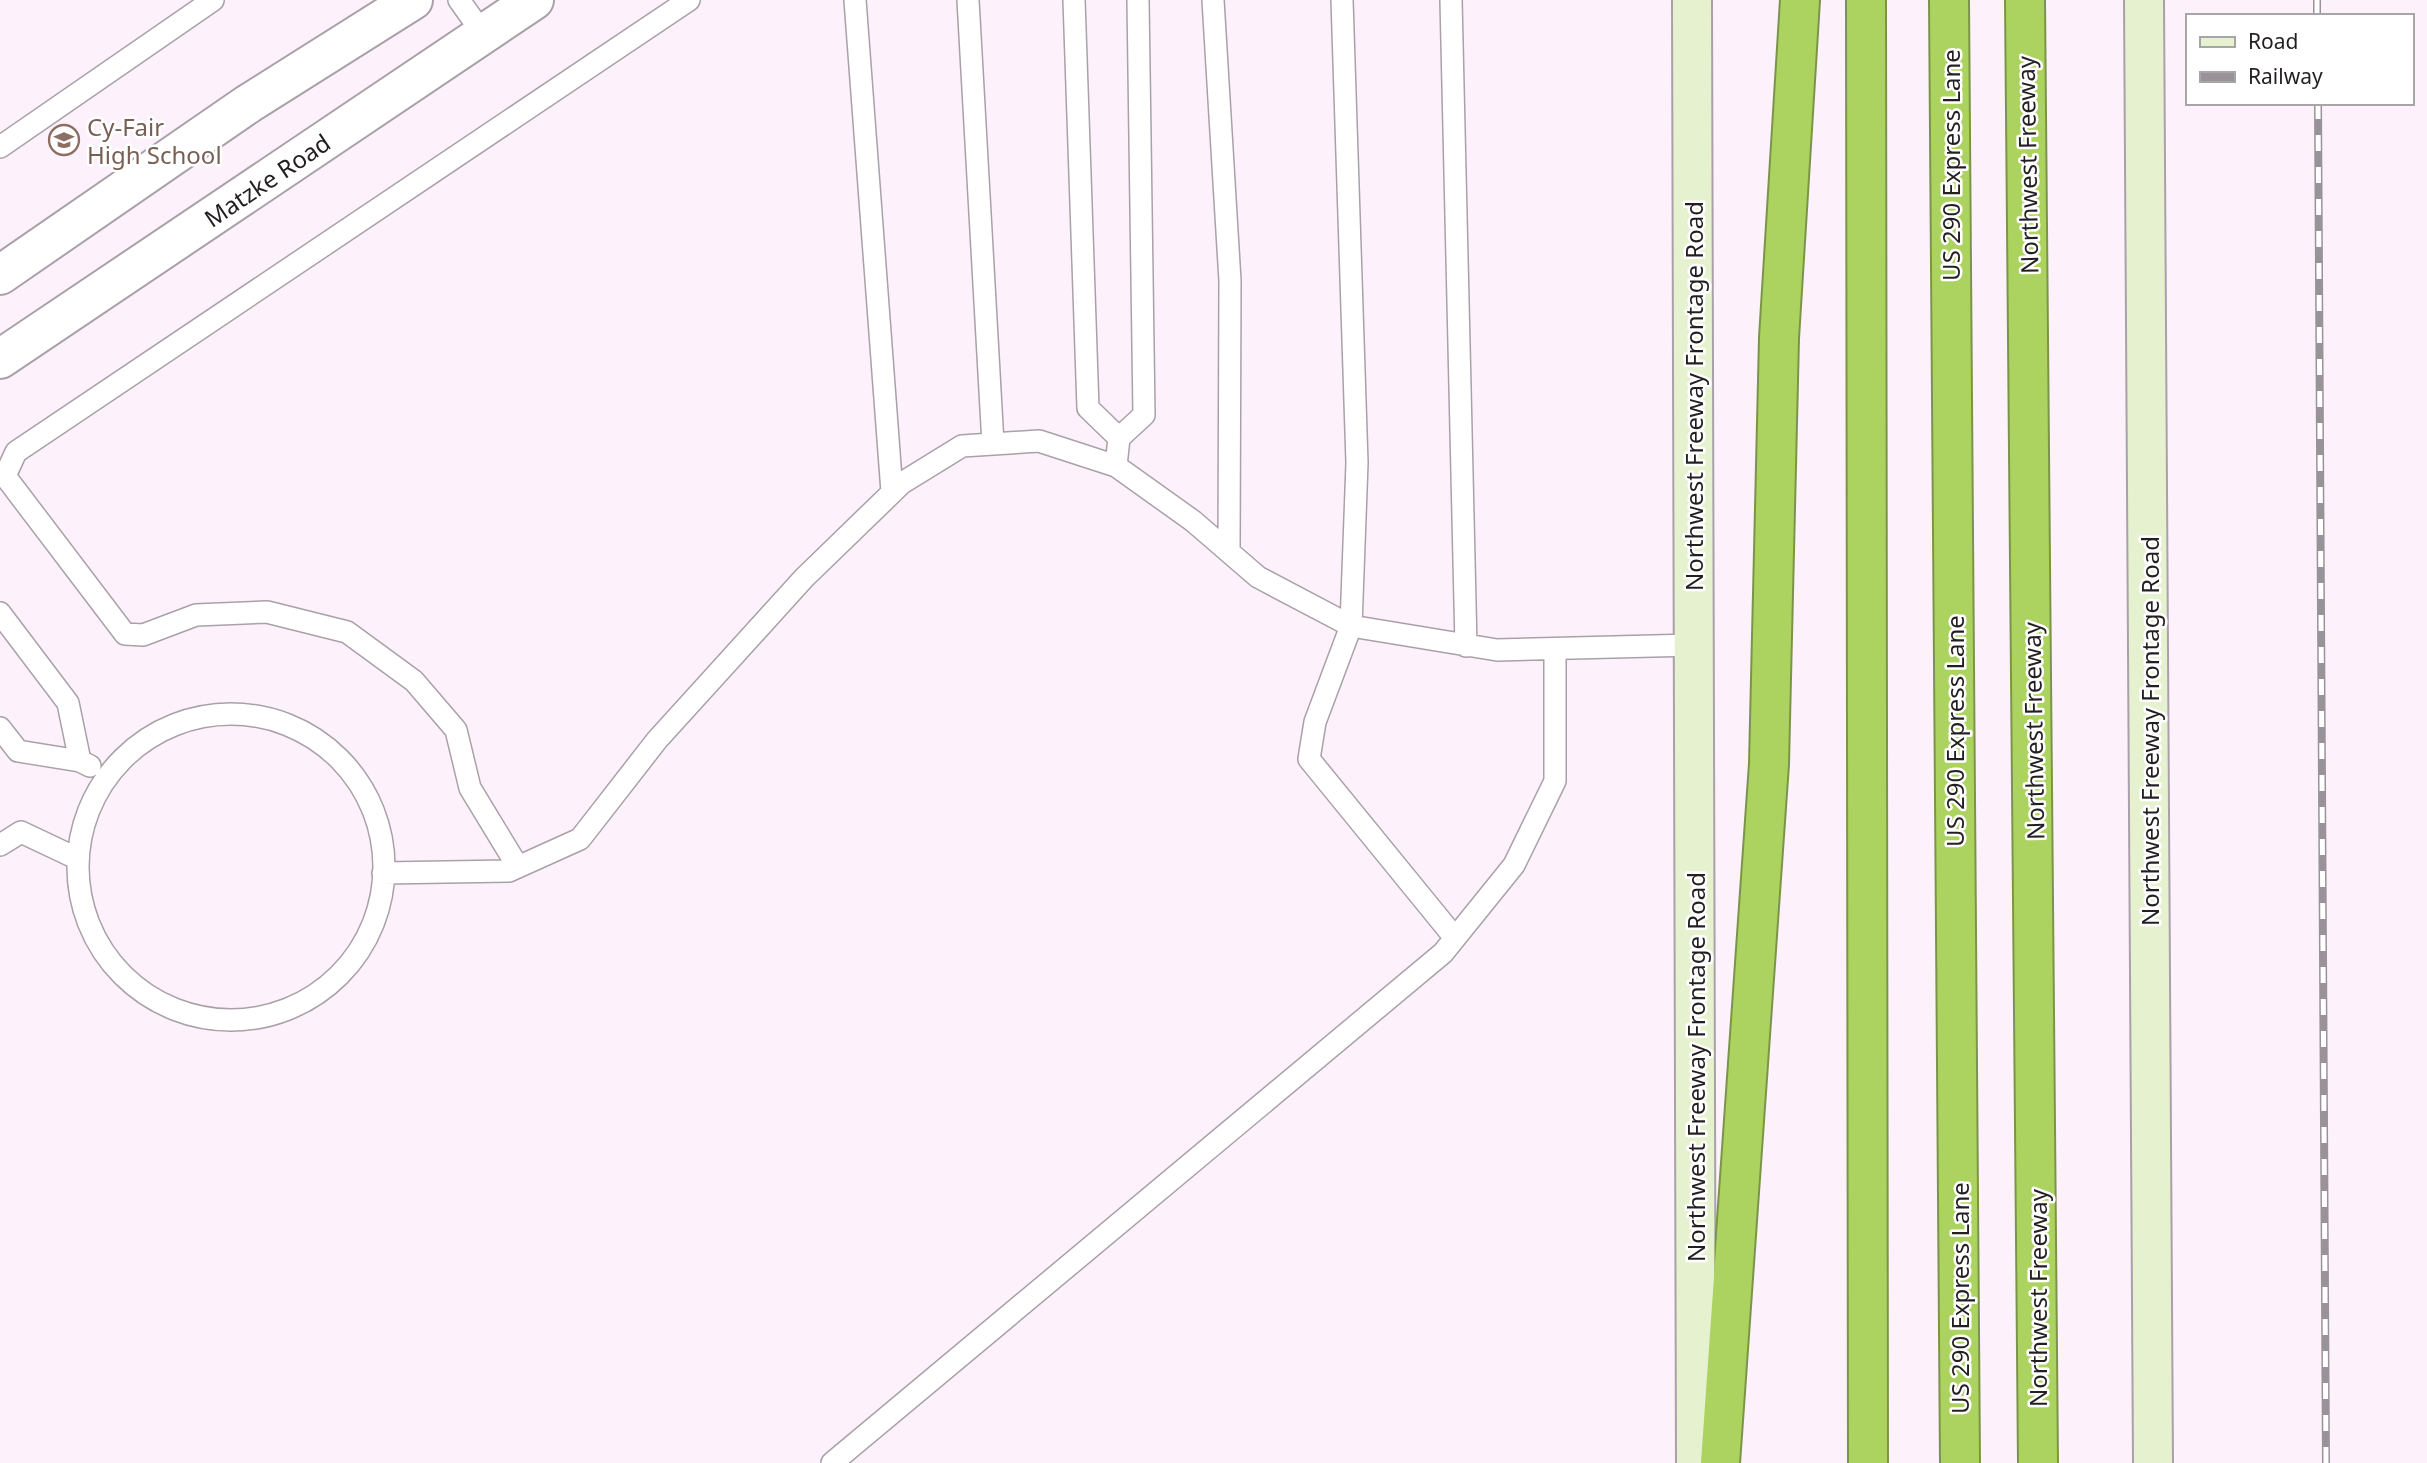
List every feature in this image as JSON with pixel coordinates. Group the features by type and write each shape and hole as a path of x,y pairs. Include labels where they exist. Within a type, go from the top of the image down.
{"highway":[{"path":"1720,1463 1769,764 1779,338 1800,0"},
{"path":"1866,0 1868,1463"},
{"name":"US 290 Express Lane","path":"1949,0 1960,1463"},
{"name":"Northwest Freeway","path":"2025,0 2038,1463"}],"main road":[{"name":"Northwest Freeway Frontage Road","path":"1692,0 1696,1463"},
{"name":"Northwest Freeway Frontage Road","path":"2144,0 2153,1463"}],"street":[{"path":"0,275 248,104 413,0"},
{"name":"Matzke Road","path":"0,359 534,0"}],"lane":[{"path":"0,148 212,0"},
{"path":"459,0 484,34"},
{"path":"518,867 470,788 456,730 414,681 347,632 267,612 196,614 144,635 125,634 5,476 16,452 689,0"},
{"path":"855,0 892,492"},
{"path":"968,0 993,444"},
{"path":"1074,0 1088,408 1119,438"},
{"path":"1116,466 1119,438 1144,415 1138,0"},
{"path":"1213,0 1230,281 1229,551"},
{"path":"1342,0 1357,463 1351,626 1315,722 1309,759 1455,938"},
{"path":"1451,0 1466,646"},
{"path":"383,873 509,870 580,839 657,740 804,578 902,483 962,446 1038,441 1116,466 1229,551 1258,577 1351,626 1497,650 1693,645"},
{"path":"0,613 68,703 80,761"},
{"path":"832,1463 1443,953 1514,865 1555,781 1555,649"},
{"path":"250,713 299,728 340,758 369,799 384,848 382,899 363,947 330,985 286,1011 237,1021 186,1014 140,991 104,955 82,908 76,858 87,808 108,774 113,765 152,733 200,715 250,713"},
{"path":"0,728 18,751 80,761 108,774"},
{"path":"0,845 21,832 76,858"}],"railway":[{"path":"2317,0 2317,14"},
{"path":"2318,105 2326,1463"}],"place":[{"name":"Cy-Fair High School","path":"64,140"}]}
